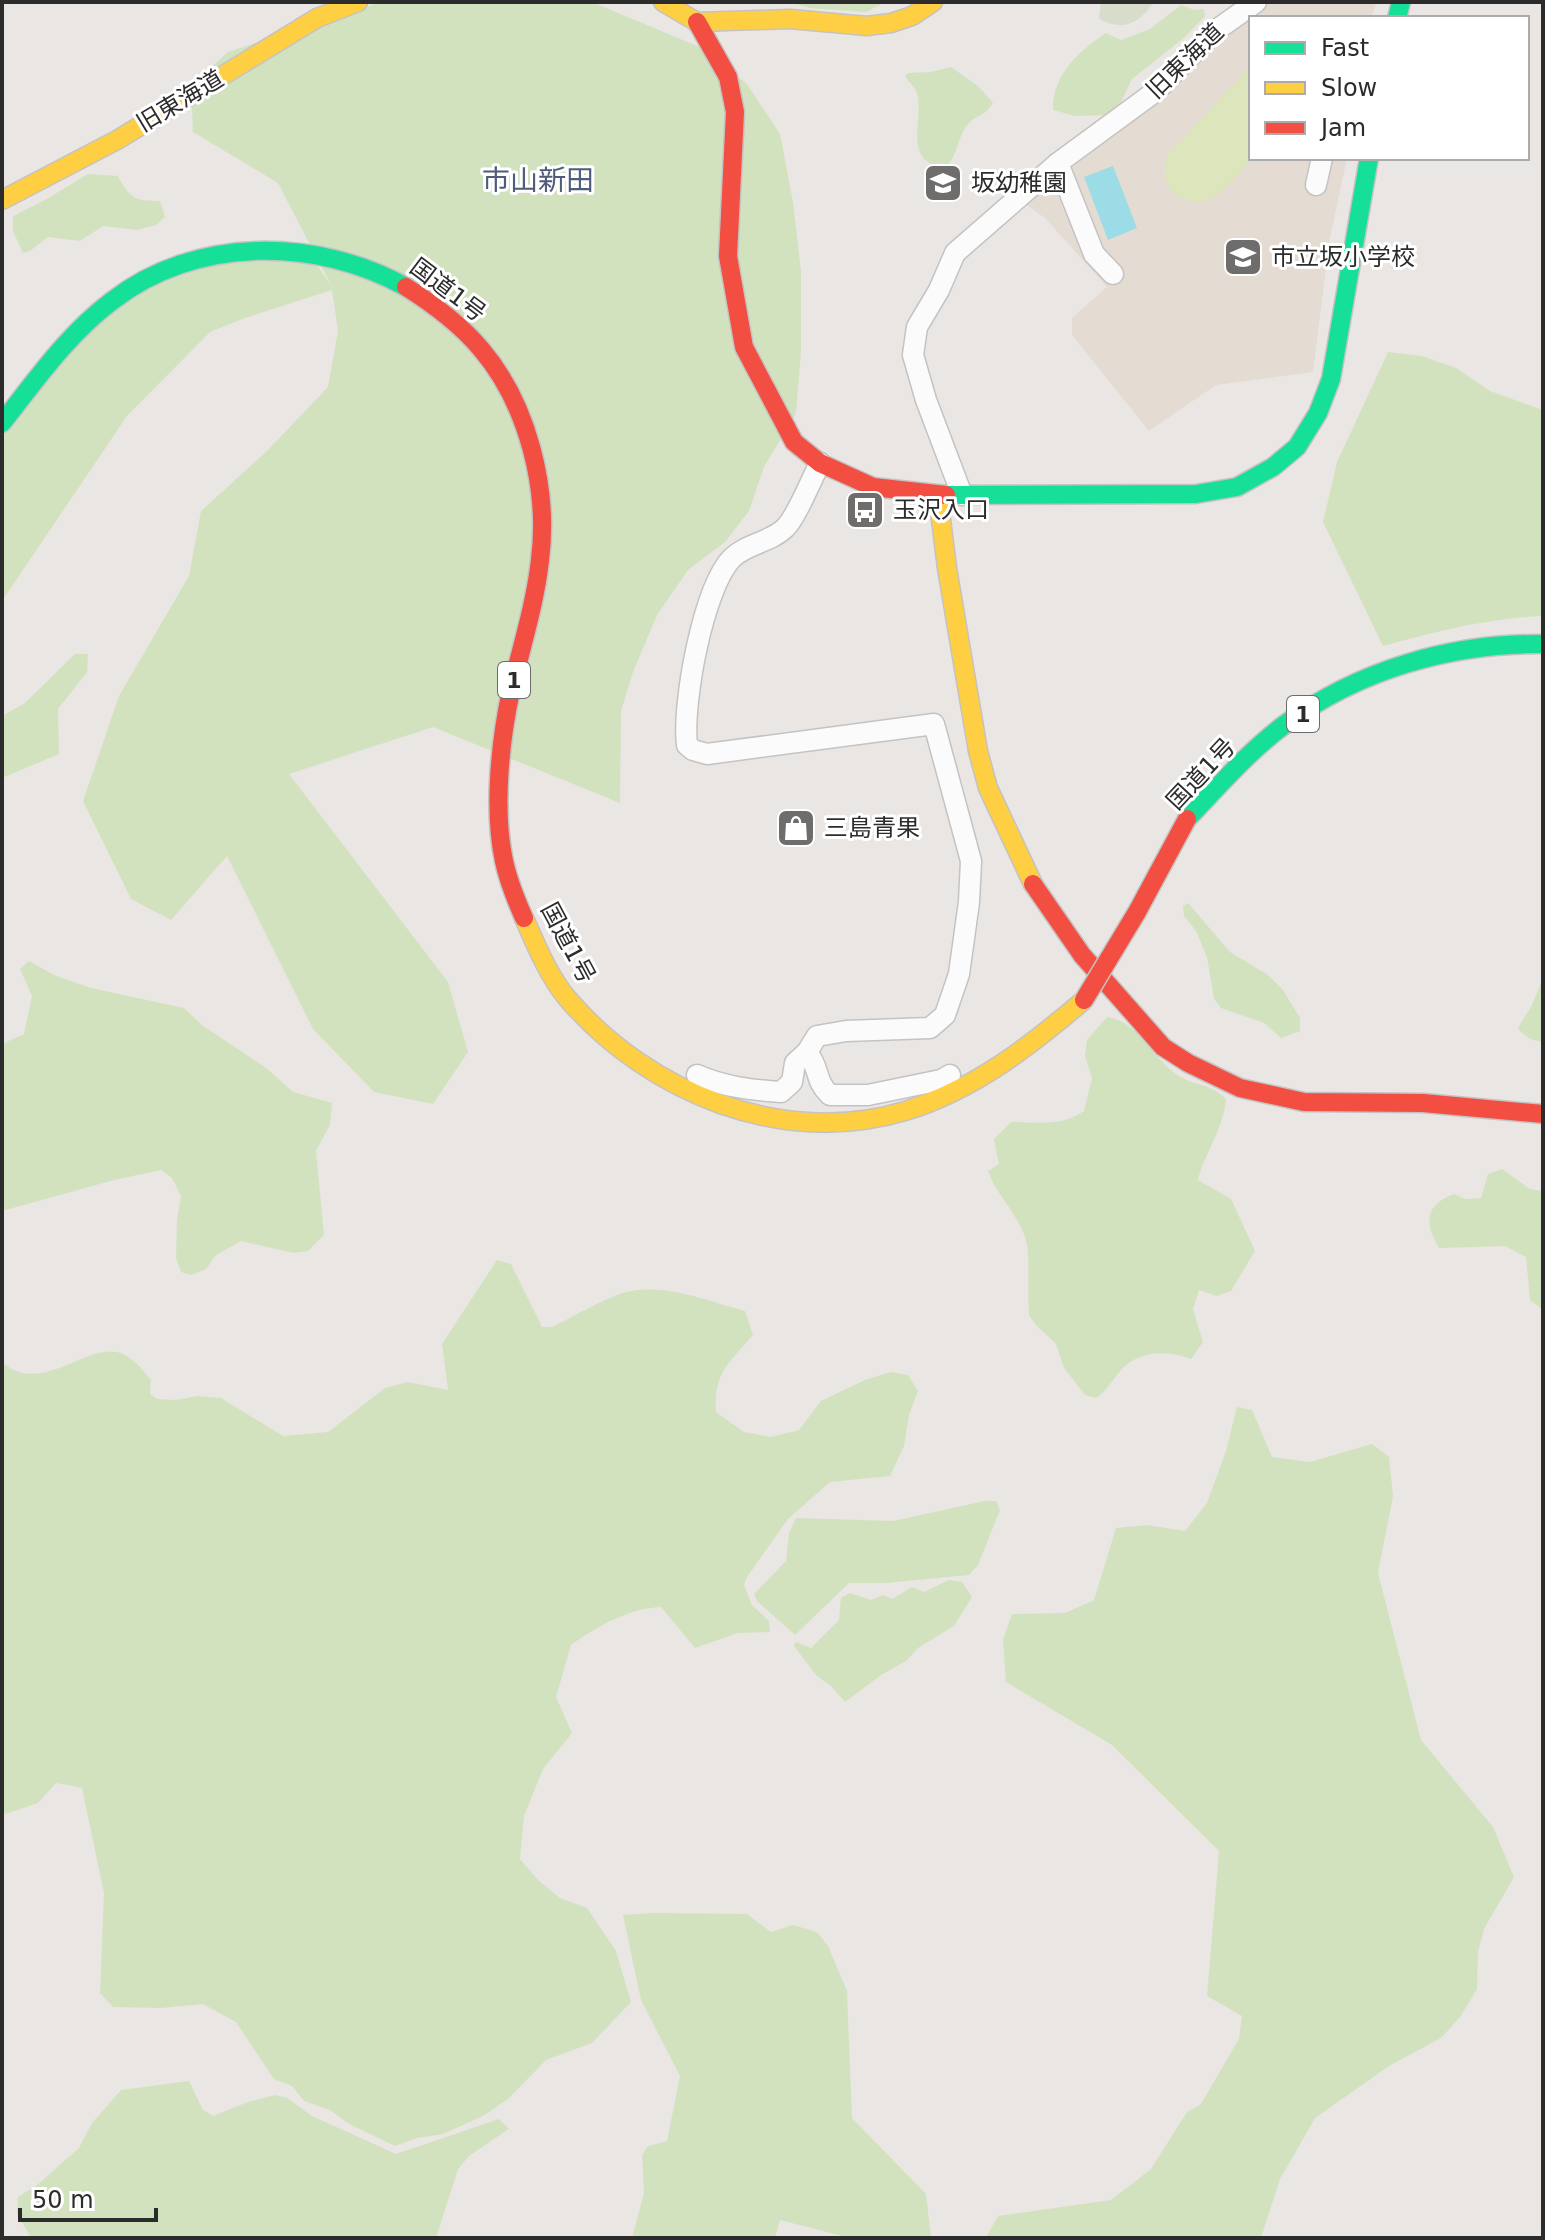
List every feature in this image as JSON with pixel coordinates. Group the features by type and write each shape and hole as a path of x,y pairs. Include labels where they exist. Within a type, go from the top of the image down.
{"main road":[{"name":"旧東海道","path":"2,200 117,140 317,18 358,2"},
{"path":"663,2 697,22 728,77 735,112 728,256 744,347 794,442 820,463 873,487 938,495 1196,494 1237,487 1273,467 1297,447 1318,413 1331,379 1369,160"},
{"path":"697,22 790,19 867,26 912,16 933,2"},
{"name":"国道1号","path":"2,423 56,354 130,287 154,274 210,256 275,249 335,256 387,275 439,308 483,348 513,397 530,444 541,514 539,573 507,712 499,786 504,859 529,930 564,994 610,1040 670,1082 733,1111 772,1119 816,1123 867,1120 905,1111 987,1076 1036,1042 1084,1000 1137,912 1187,819 1284,725 1333,695 1397,667 1447,653 1517,642 1543,644"},
{"path":"938,495 969,706 988,788 1031,881 1082,955 1163,1047 1240,1088 1280,1099 1459,1105 1543,1114"}],"street":[{"name":"旧東海道","path":"962,495 917,374 913,355 917,327 939,290 955,253 1058,163 1156,91 1215,31 1256,2"},
{"path":"1316,185 1322,160"},
{"path":"1058,163 1094,254 1113,274"},
{"path":"644,1066 672,1065 715,1083 781,1092 792,1082 795,1063 817,1036 846,1031 930,1028 945,1015 959,974 971,861 934,724 707,754 687,745 685,726 701,625 716,581 734,557 786,528 820,463"},
{"path":"807,1052 816,1064 820,1085 830,1095 868,1095 941,1080 989,1054 1036,1042"}],"shaded area":[{"path":"1263,2 1377,2 1372,16 1249,16 1249,160 1347,160 1330,238 1313,372 1216,385 1149,431 1072,335 1072,318 1107,287 1045,218 1021,201"}],"green space":[{"path":"381,2 592,2 702,48 747,84 780,134 793,202 801,271 801,352 796,413 764,467 749,511 725,542 688,570 657,615 633,672 621,711 620,803 433,727 289,774 448,982 468,1052 433,1104 374,1092 313,1029 227,856 171,920 131,899 83,801 119,696 189,576 201,511 267,451 328,387 338,331 332,290 210,332 127,416 2,601 2,432 96,315 200,259 309,253 332,287 278,183 193,132 191,85 228,52"},
{"path":"789,2 886,2 866,12 810,8"},
{"path":"1101,2 1154,2 1137,20 1116,25 1099,19"},
{"path":"1181,5 1194,10 1204,9 1205,16 1185,37 1132,79 1115,115 1075,116 1053,110 1062,75 1086,48 1106,33 1121,40 1150,29"},
{"path":"951,67 978,86 993,103 965,129 944,168 932,164 919,150 918,97 905,76"},
{"path":"1249,68 1250,160 1230,183 1208,199 1184,199 1167,183 1167,155"},
{"path":"88,174 118,176 134,197 160,201 165,217 156,225 137,230 103,226 80,241 48,237 23,253 13,231 13,216"},
{"path":"1388,352 1422,356 1456,368 1490,391 1543,410 1543,616 1482,623 1383,646 1323,522 1337,462"},
{"path":"75,654 88,654 87,672 58,709 59,754 2,778 2,716 25,703"},
{"path":"1188,903 1230,952 1268,975 1283,990 1300,1018 1300,1031 1281,1038 1264,1023 1221,1008 1214,999 1207,957 1196,931 1184,916 1183,906"},
{"path":"29,961 54,975 91,988 184,1008 202,1025 265,1067 293,1092 332,1103 330,1125 316,1151 324,1235 308,1251 294,1253 241,1241 216,1255 206,1269 191,1275 181,1272 176,1258 181,1196 172,1178 161,1170 2,1211 2,1044 24,1034 32,996 20,969"},
{"path":"1543,978 1543,1041 1539,1041 1529,1038 1518,1028"},
{"path":"1107,1017 1129,1026 1171,1070 1226,1099 1222,1120 1198,1180 1231,1199 1255,1251 1231,1291 1217,1296 1199,1290 1193,1309 1203,1342 1191,1359 1163,1353 1145,1355 1128,1363 1096,1398 1085,1395 1064,1368 1056,1344 1029,1315 1027,1245 1015,1216 988,1171 999,1164 994,1139 1011,1122 1058,1122 1084,1111 1092,1078 1085,1056 1087,1040"},
{"path":"1502,1169 1530,1189 1543,1191 1543,1310 1530,1300 1526,1257 1505,1246 1439,1248 1431,1230 1430,1215 1437,1203 1454,1194 1465,1199 1481,1198 1488,1174"},
{"path":"497,1260 511,1264 542,1327 552,1327 619,1295 642,1290 686,1294 745,1311 753,1335 725,1369 717,1387 716,1399 716,1412 744,1432 771,1437 799,1430 821,1401 865,1380 891,1372 908,1375 918,1391 909,1415 904,1446 890,1476 830,1482 788,1519 747,1577 744,1585 752,1605 769,1621 770,1632 738,1633 695,1648 661,1607 636,1611 613,1620 571,1645 556,1697 572,1733 543,1769 524,1816 520,1859 538,1880 560,1898 587,1908 616,1951 631,2002 592,2043 546,2060 508,2099 483,2116 443,2134 417,2138 395,2146 349,2124 330,2110 304,2101 292,2086 274,2079 236,2022 203,2004 162,2008 113,2007 100,1993 104,1893 82,1788 56,1783 38,1803 2,1815 2,1362 18,1371 33,1374 95,1354 123,1354 151,1380 150,1394 157,1399 221,1398 283,1436 328,1432 385,1388 408,1382 448,1390 442,1344"},
{"path":"1237,1407 1252,1410 1272,1457 1310,1462 1372,1444 1389,1457 1393,1496 1378,1573 1421,1740 1493,1827 1514,1877 1484,1929 1478,1952 1477,1989 1460,2017 1441,2038 1389,2066 1315,2118 1280,2179 1261,2238 986,2238 998,2216 1111,2200 1151,2169 1187,2112 1201,2104 1239,2039 1242,2016 1207,1996 1219,1851 1112,1745 1006,1682 1003,1640 1012,1614 1065,1613 1094,1600 1116,1528 1147,1525 1185,1531 1207,1503 1226,1451"},
{"path":"996,1501 1000,1510 978,1565 969,1575 886,1583 849,1583 795,1635 757,1601 754,1594 786,1561 789,1533 796,1518 893,1521"},
{"path":"949,1580 962,1582 972,1597 954,1626 918,1648 906,1661 845,1702 816,1675 794,1646 796,1642 811,1648 839,1620 841,1598 850,1593 871,1600 883,1595 892,1599 912,1587 924,1592"},
{"path":"747,1914 771,1932 793,1925 817,1932 828,1946 847,1991 852,2118 926,2194 931,2238 850,2238 780,2220 775,2238 632,2238 644,2193 642,2155 648,2146 667,2141 680,2076 641,2000 623,1915"},
{"path":"189,2081 203,2110 213,2116 275,2095 287,2098 312,2116 396,2154 499,2119 509,2129 469,2156 458,2169 436,2238 31,2238 17,2213 18,2197 37,2185 79,2148 92,2123 121,2090"}],"water":[{"path":"1113,166 1137,228 1108,240 1084,177"}],"traffic: fast":[{"path":"1398,16 1401,2"},
{"path":"946,495 1196,494 1237,487 1273,467 1297,447 1318,413 1331,379 1369,160"},
{"path":"2,423 53,358 96,314 145,280 180,264 218,255 256,251 295,252 334,259 406,287"},
{"path":"1187,819 1271,735 1343,689 1374,675 1440,655 1474,648 1543,644"}],"traffic: slow":[{"path":"2,200 117,140 317,18 358,2"},
{"path":"663,2 697,22 790,19 867,26 912,16 933,2"},
{"path":"938,495 978,751 988,788 1033,884"},
{"path":"524,918 560,989 600,1032 637,1061 677,1085 721,1104 766,1117 812,1122 859,1121 930,1102 1000,1065 1084,1000"}],"traffic: jam":[{"path":"697,22 728,77 735,112 728,256 744,347 794,442 820,463 873,487 946,495"},
{"path":"406,287 464,331 497,371 523,421 538,477 542,533 538,577 507,711 498,798 504,861 524,918"},
{"path":"1084,1000 1137,912 1187,819"},
{"path":"1033,884 1082,955 1163,1047 1240,1088 1304,1102 1423,1103 1543,1114"}],"place":[{"name":"坂幼稚園","path":"943,183"},
{"name":"市立坂小学校","path":"1243,257"},
{"name":"玉沢入口","path":"865,510"},
{"name":"三島青果","path":"796,828"}],"district":[{"name":"市山新田","path":"538,180"}]}
